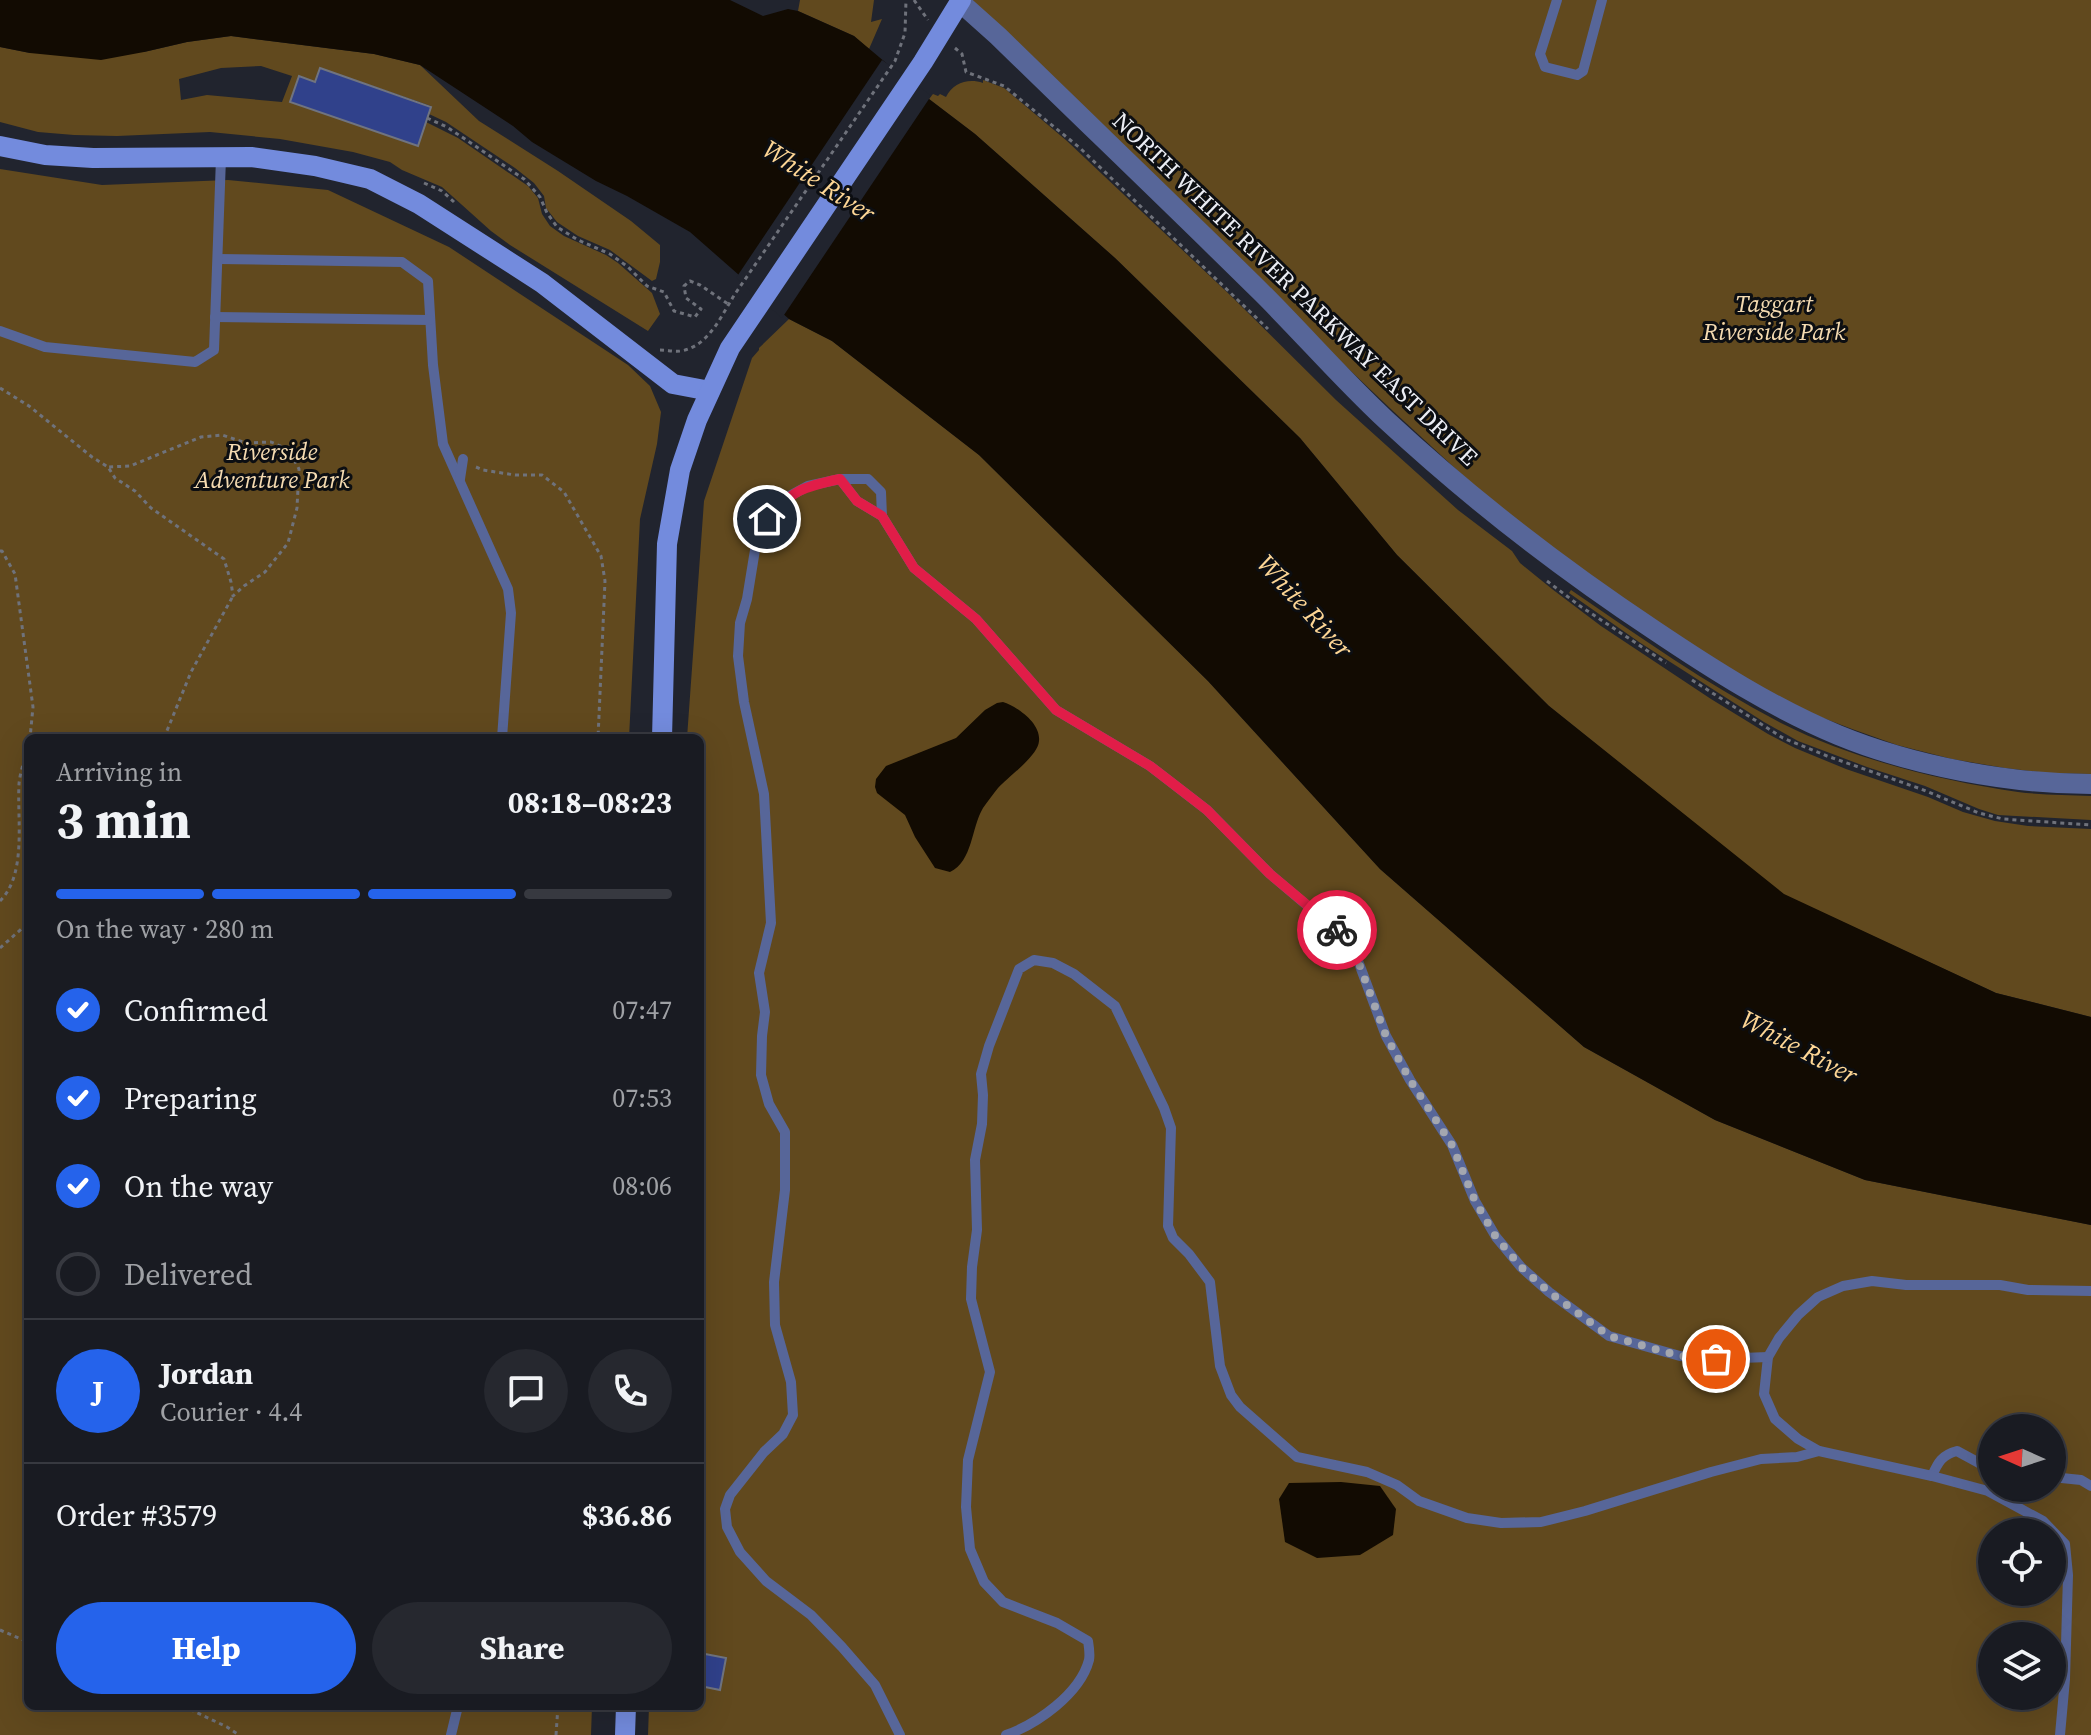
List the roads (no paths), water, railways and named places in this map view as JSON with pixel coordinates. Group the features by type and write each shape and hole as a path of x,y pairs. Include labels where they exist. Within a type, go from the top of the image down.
{"main road":[{"path":"662,734 670,522 680,470 697,420 730,348 747,320 923,62 960,1"},
{"path":"0,146 45,155 93,158 251,157 315,166 370,179 419,204 542,283 673,384 710,391"},
{"path":"625,1735 626,1710"}],"street":[{"name":"NORTH WHITE RIVER PARKWAY EAST DRIVE","path":"960,1 1249,281 1386,420 1496,516 1595,591 1716,671 1838,735 1895,754 1978,774 2037,782 2091,784"}],"lane":[{"path":"1557,0 1540,54 1545,67 1577,75 1583,71 1602,0"},
{"path":"0,331 45,347 195,362 214,350 221,158"},
{"path":"218,259 402,262 428,281 433,365 443,444 508,589 511,613 502,734"},
{"path":"215,317 430,320"},
{"path":"459,481 463,459"},
{"path":"882,516 881,492 868,479 840,479 808,486 786,498 767,519 755,550 740,623 738,656 752,747 764,794 771,923 759,973 765,1012 761,1075 769,1104 785,1132 785,1190 774,1282 775,1325 791,1382 793,1415 783,1434 764,1452 730,1495 725,1509 727,1527 740,1552 766,1581 811,1615 842,1647 875,1685 900,1735"},
{"path":"840,479 857,501 882,516 914,568 976,619 1056,710 1150,766 1197,802 1270,874 1342,935 1354,950 1386,1036 1452,1145 1475,1201 1496,1237 1521,1267 1609,1336 1680,1356 1716,1359 1768,1357"},
{"path":"1006,1735 1037,1721 1056,1705 1079,1680 1089,1659 1088,1641 1057,1623 1003,1602 984,1582 970,1549 966,1507 968,1460 990,1372 971,1299 977,1230 975,1160 982,1124 981,1074 1019,969 1034,960 1053,963 1074,974 1115,1006 1171,1128 1168,1226 1173,1238 1210,1282 1220,1366 1231,1395 1240,1407 1297,1457 1367,1472 1397,1485 1419,1501 1467,1518 1501,1523 1541,1522 1736,1465 1819,1451"},
{"path":"2060,1735 2068,1575 2065,1544 2043,1521 1988,1491 1819,1451 1798,1439 1775,1419 1764,1394 1768,1357 1779,1338 1818,1297 1843,1286 1872,1281 1906,1285 2000,1285 2028,1290 2091,1291"},
{"path":"1932,1476 1938,1462 1946,1454 1957,1451 1978,1462"},
{"path":"2066,1478 2081,1480 2091,1486"},
{"path":"451,1735 457,1710"}],"water":[{"name":"White River","path":"0,0 730,0 763,16 788,9 798,11 854,36 975,134 1115,258 1300,438 1397,555 1549,706 1784,894 1996,993 2091,1017 2091,1225 1865,1180 1715,1120 1584,1047 1380,869 1208,681 979,455 832,341 789,319 690,232 532,142 513,126 420,65 374,54 231,36 101,60 30,53 0,47"},
{"path":"1003,702 1022,712 1032,722 1039,734 1037,747 983,808 967,852 958,867 950,872 935,868 905,815 877,793 876,779 886,766 956,738 985,710"},
{"path":"1341,1482 1380,1486 1396,1509 1393,1535 1360,1555 1317,1558 1285,1542 1279,1499 1289,1483"}],"park label":[{"name":"Taggart Riverside Park","path":"1774,318"},
{"name":"Riverside Adventure Park","path":"272,466"}]}
